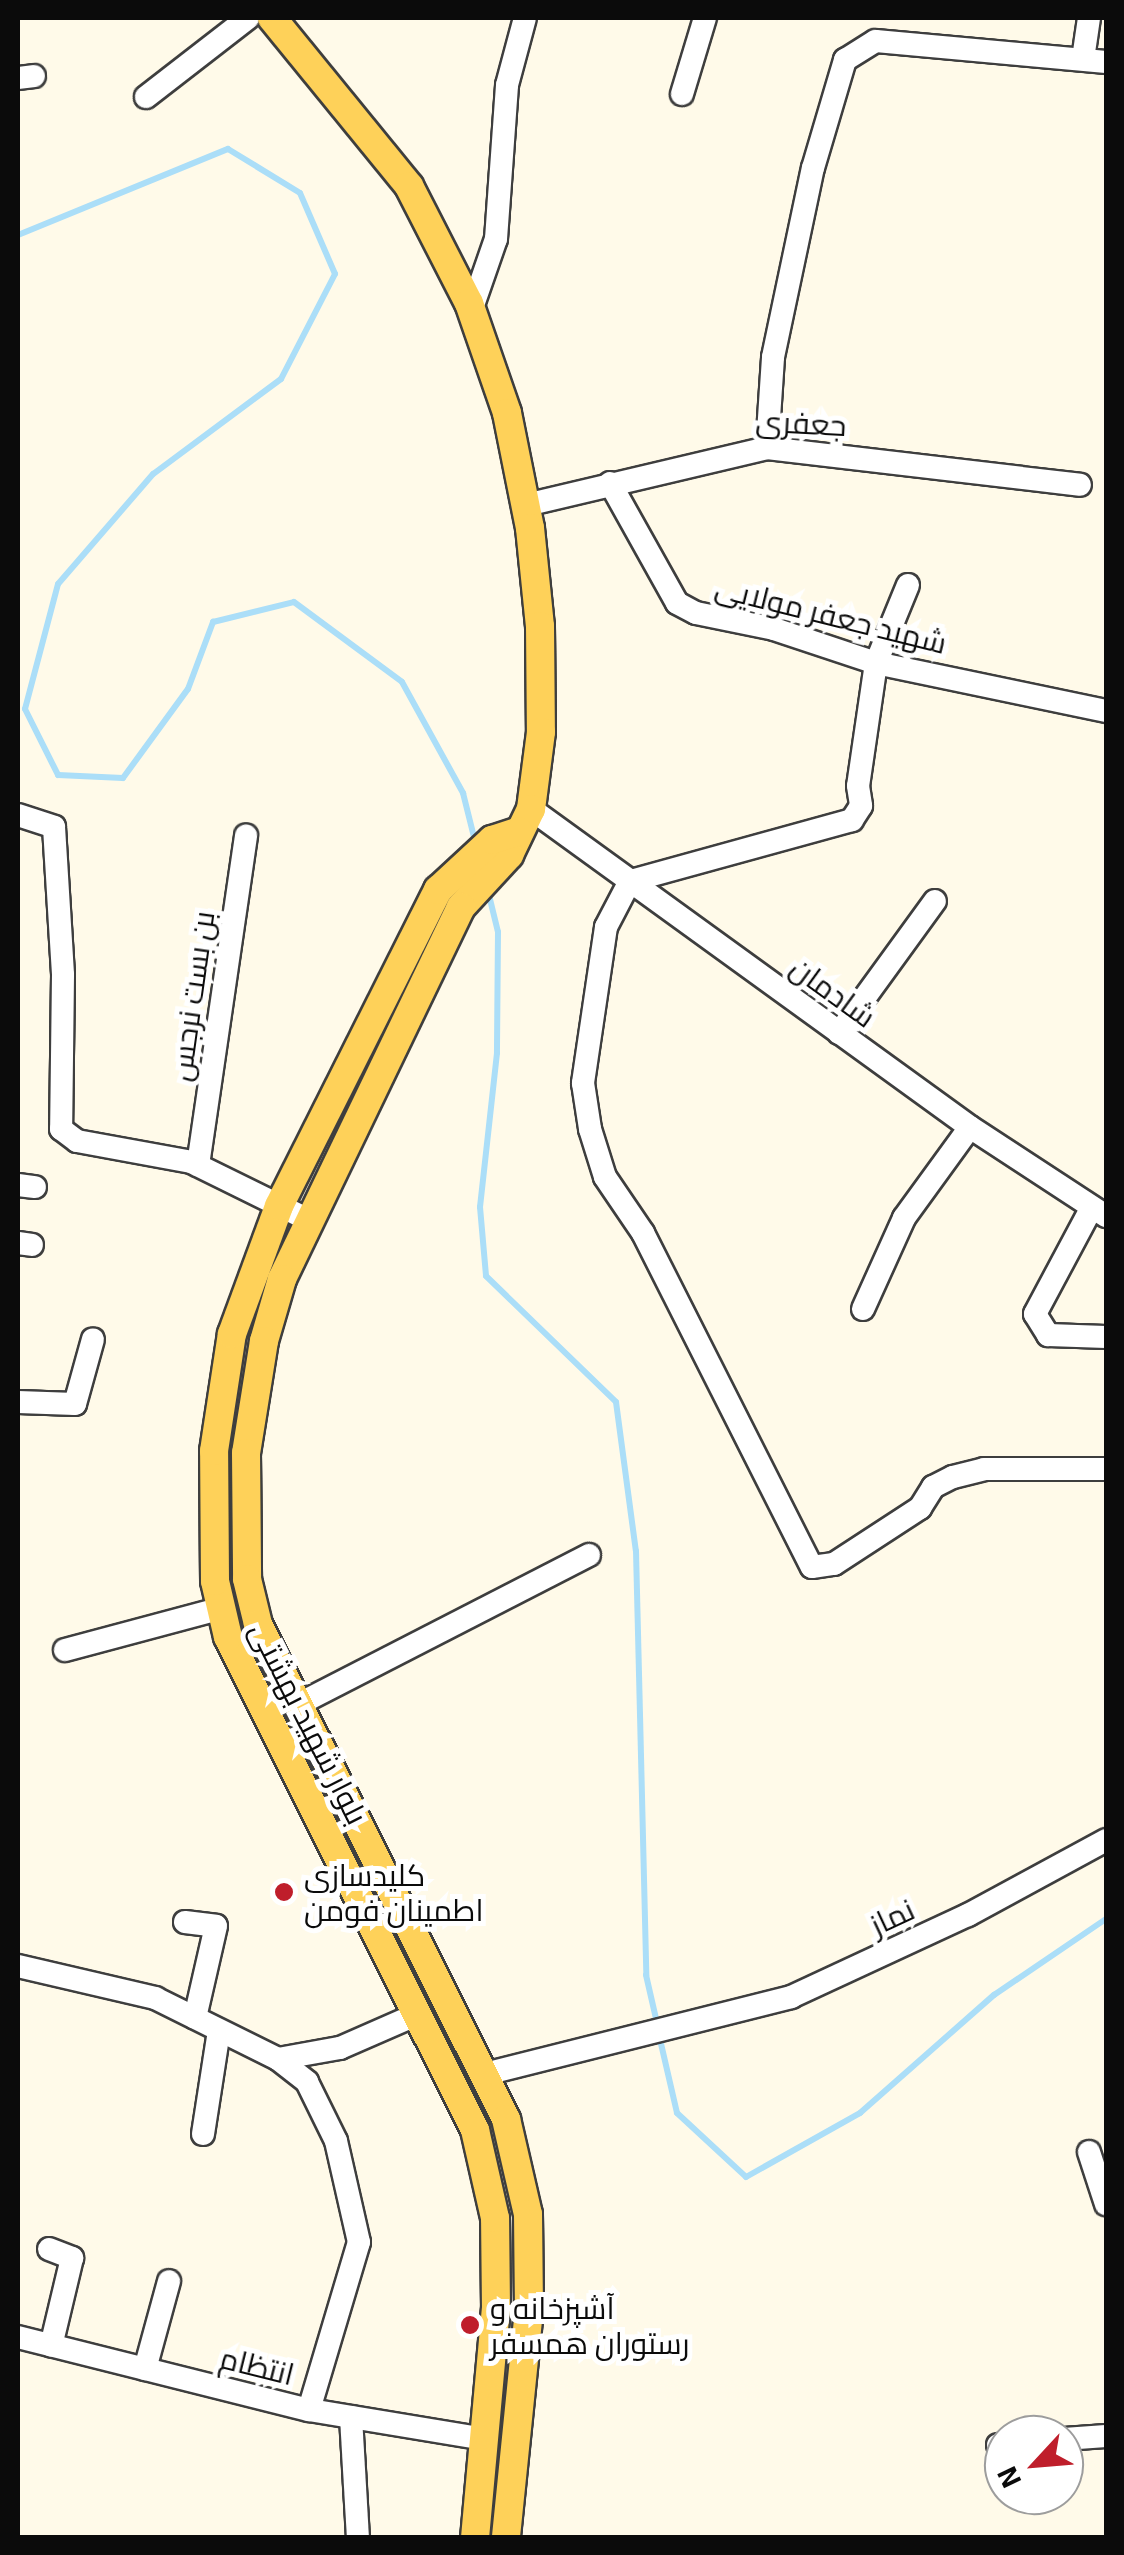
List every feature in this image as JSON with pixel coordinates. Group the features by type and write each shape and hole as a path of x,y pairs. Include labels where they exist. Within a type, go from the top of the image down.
{"main road":[{"path":"272,18 409,186 471,311 506,413 526,506 540,626 540,732 513,834"},
{"name":"بلوار شهید بهشتی","path":"476,2538 496,2309 495,2218 475,2130 218,1609 214,1450 232,1334 279,1206 438,890 513,834"},
{"name":"بلوار شهید بهشتی","path":"506,2538 529,2310 528,2214 506,2119 250,1602 246,1453 264,1342 308,1220 461,907 513,834"},
{"path":"332,1841 361,1826"}],"street":[{"path":"146,96 248,18"},
{"path":"471,311 496,239 507,85 525,18"},
{"path":"682,94 705,18"},
{"path":"767,448 772,357 813,168 845,60 876,41 1095,61 1089,18"},
{"name":"جعفری","path":"526,506 767,448 1080,485"},
{"name":"شهید جعفر مولایی","path":"610,483 677,603 876,664 1106,711"},
{"path":"908,585 876,664 858,786 861,806 852,820 630,881 606,927 583,1083 590,1130 605,1177 643,1234 812,1567 822,1570 850,1554 953,1477 984,1468 1106,1469"},
{"path":"18,815 54,827 63,975 61,1129 77,1141 198,1165 308,1220"},
{"name":"بن بست نرجس","path":"198,1165 246,834"},
{"name":"شادمان","path":"513,834 630,881 970,1127 1099,1212"},
{"path":"839,1033 934,901"},
{"path":"863,1310 904,1218 970,1127"},
{"path":"1099,1212 1035,1314 1048,1335 1106,1337"},
{"path":"18,1402 76,1404 92,1339"},
{"path":"299,1704 588,1555"},
{"path":"65,1650 218,1609"},
{"name":"نماز","path":"485,2074 792,1997 968,1915 1106,1840"},
{"path":"185,1922 216,1926 195,2018"},
{"path":"18,1966 155,1998 278,2059 306,2082 336,2141 356,2208 359,2242 309,2410"},
{"path":"278,2059 340,2048 420,2013"},
{"path":"203,2134 219,2030"},
{"path":"1089,2152 1106,2204"},
{"path":"49,2249 72,2258 51,2346"},
{"path":"145,2370 169,2282"},
{"name":"انتظام","path":"18,2337 309,2410 484,2439"},
{"path":"351,2417 358,2538"}],"waterway":[{"path":"18,235 228,149 300,193 335,274 281,379 153,474 58,584 25,709 58,775 123,778 188,689 213,622 294,602 402,682 463,793 476,845"},
{"path":"488,891 498,932 497,1053 480,1207 486,1276 616,1402 636,1551 646,1975 657,2023"},
{"path":"659,2035 677,2113 746,2177 860,2113 994,1995 1106,1919"}],"place":[{"name":"کلیدسازی اطمینان فومن","path":"284,1892"},
{"name":"آشپزخانه و رستوران همسفر","path":"470,2325"}]}
